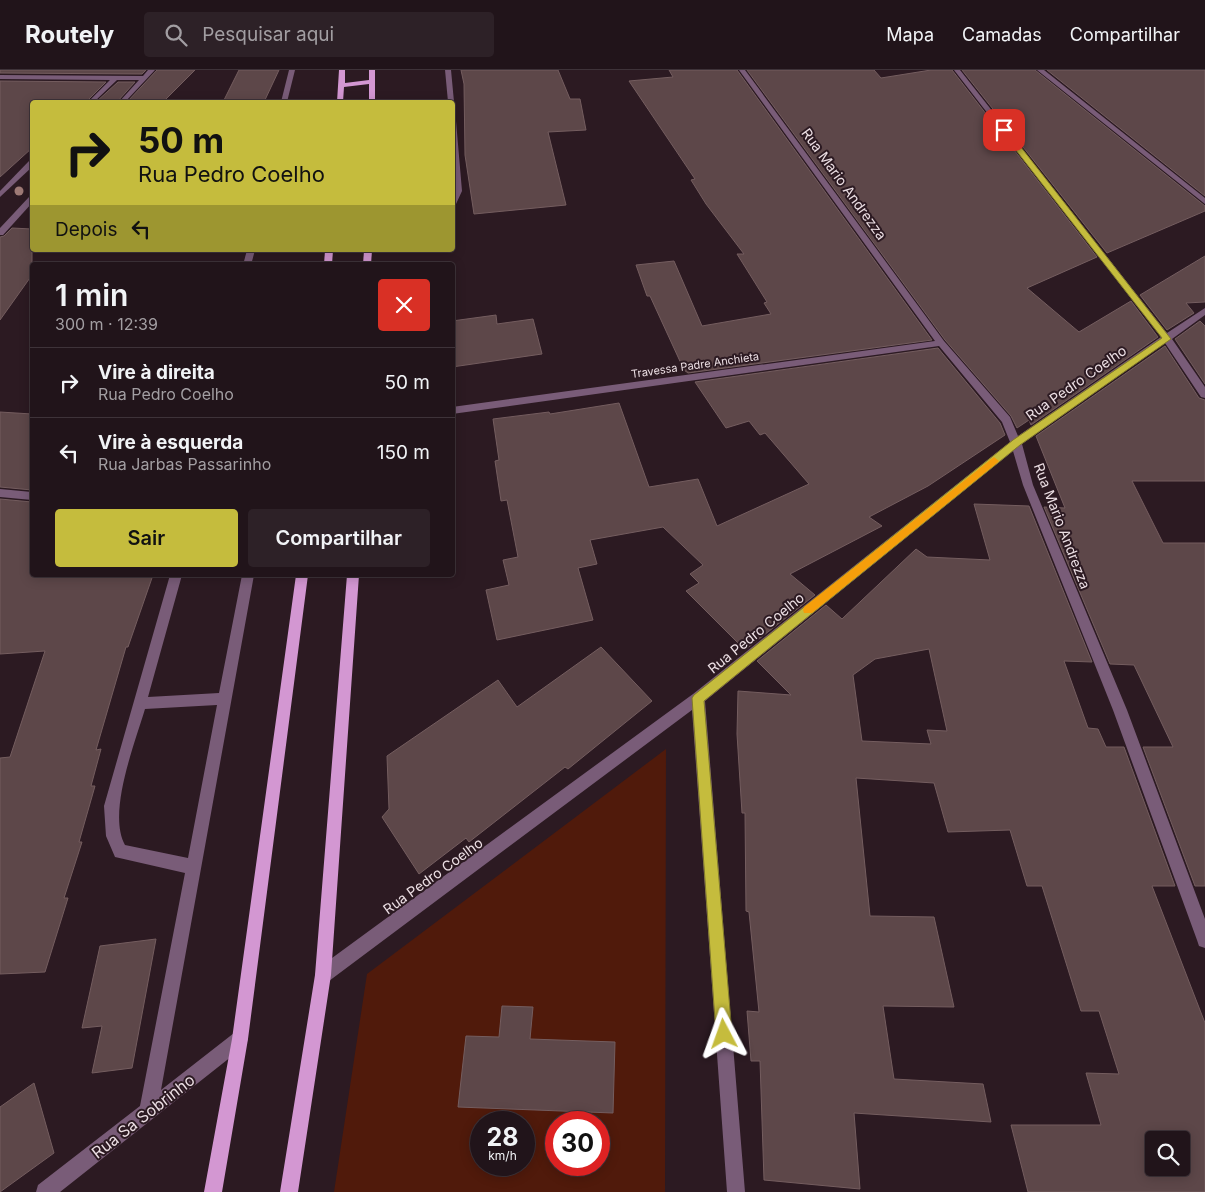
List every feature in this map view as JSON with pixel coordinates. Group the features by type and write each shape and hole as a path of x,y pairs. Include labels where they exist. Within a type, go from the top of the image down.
{"main road":[{"path":"340,100 342,70"},
{"path":"372,70 372,100"},
{"path":"341,85 372,82"},
{"path":"213,1192 240,1039 302,577"},
{"path":"289,1192 323,975 352,577"}],"street":[{"path":"124,100 152,70"},
{"path":"284,100 292,70"},
{"path":"448,70 451,100"},
{"name":"Rua Mario Andrezza","path":"742,70 941,343 1006,420 1016,443 1028,485 1120,710 1205,940"},
{"path":"957,70 1167,339 1205,395"},
{"path":"1040,70 1205,202"},
{"path":"0,77 144,78"},
{"path":"93,100 114,79"},
{"path":"455,156 458,191 455,198"},
{"path":"0,195 30,165"},
{"path":"0,234 30,201"},
{"name":"Rua Pedro Coelho","path":"323,975 698,698 1016,443 1205,311"},
{"name":"Travessa Padre Anchieta","path":"455,411 941,343"},
{"path":"0,493 30,496"},
{"path":"175,577 111,806 113,841 120,852 195,867"},
{"path":"148,1112 248,577"},
{"path":"698,698 736,1192"},
{"path":"140,703 226,699"},
{"name":"Rua Sa Sobrinho","path":"45,1192 240,1039"}],"shaded area":[{"path":"666,749 665,1192 334,1192 367,974"}],"building":[{"path":"0,70 146,70 142,74 0,73"},
{"path":"157,70 195,70 165,100 129,100"},
{"path":"239,70 279,70 265,100 224,100"},
{"path":"461,70 558,70 570,99 580,99 586,130 548,132 566,205 474,214 465,155 464,84"},
{"path":"669,70 737,70 932,340 688,373 684,370 650,296 647,296 636,265 674,261 702,326 771,314 764,303 767,302 737,254 744,254 706,204 691,180 695,179 629,81 673,77"},
{"path":"747,70 874,70 881,78 931,70 952,70 1097,257 1027,288 1079,332 1131,301 1158,337 1031,425 1029,420 1017,428 1011,416 945,340"},
{"path":"962,70 1035,70 1205,206 1205,211 1107,253"},
{"path":"1047,70 1205,70 1205,196"},
{"path":"0,81 106,82 88,100 30,100 30,150 0,177"},
{"path":"118,82 135,82 119,100 98,100"},
{"path":"12,228 30,229 32,262 30,262 30,278 0,320 0,237 4,236"},
{"path":"1205,256 1205,302 1186,303 1194,313 1167,330 1140,295"},
{"path":"496,315 497,324 533,319 542,354 455,367 455,321"},
{"path":"1200,321 1205,326 1205,384 1175,339"},
{"path":"1165,346 1199,398 1205,400 1205,481 1132,481 1163,543 1205,543 1205,886 1195,886 1143,747 1173,747 1134,665 1110,664 1044,507 1065,508 1036,436"},
{"path":"938,348 1000,423 1005,435 928,486 869,517 882,526 790,574 815,595 745,650 686,591 699,583 690,574 703,565 663,527 590,540 597,564 578,568 593,620 497,640 486,590 509,585 503,560 518,557 507,500 501,501 495,461 499,460 493,419 549,412 550,414 619,403 649,487 698,479 717,526 809,484 765,433 760,435 749,421 726,428 695,382"},
{"path":"0,412 30,414 30,490 0,487"},
{"path":"0,499 30,502 30,577 152,577 128,647 126,647 96,750 101,749 91,786 95,786 79,842 82,842 64,898 68,898 45,972 0,974 0,758 10,757 45,651 0,654"},
{"path":"974,504 1029,506 1092,662 1064,661 1088,728 1098,729 1106,747 1124,747 1175,886 1152,886 1205,1023 1205,1192 1028,1192 1011,1125 1101,1125 1086,1073 1119,1074 1099,1011 1081,1011 1042,886 1027,886 1010,830 948,832 934,783 856,778 870,916 934,917 954,1007 883,1006 894,1079 983,1084 991,1122 854,1113 860,1189 764,1180 760,1061 751,1061 747,1011 759,1012 749,912 746,911 745,813 742,813 737,734 738,691 791,695 757,661 826,605 842,619 916,549 927,557 990,560","holes":["929,649 947,731 927,730 931,744 862,741 853,675 875,659"]},
{"path":"601,647 652,701 568,769 565,767 469,842 466,838 419,874 382,817 389,809 387,756 498,680 517,707"},
{"path":"156,939 132,1068 92,1073 102,1026 82,1028 100,946"},
{"path":"502,1006 533,1007 530,1039 615,1042 613,1113 610,1113 610,1111 458,1107 466,1036 499,1037"},
{"path":"34,1083 54,1153 0,1192 0,1107"}],"slow traffic":[{"path":"808,610 994,461"}],"route":[{"path":"724,1034 698,698 1016,443 1167,339 1004,130"}]}
